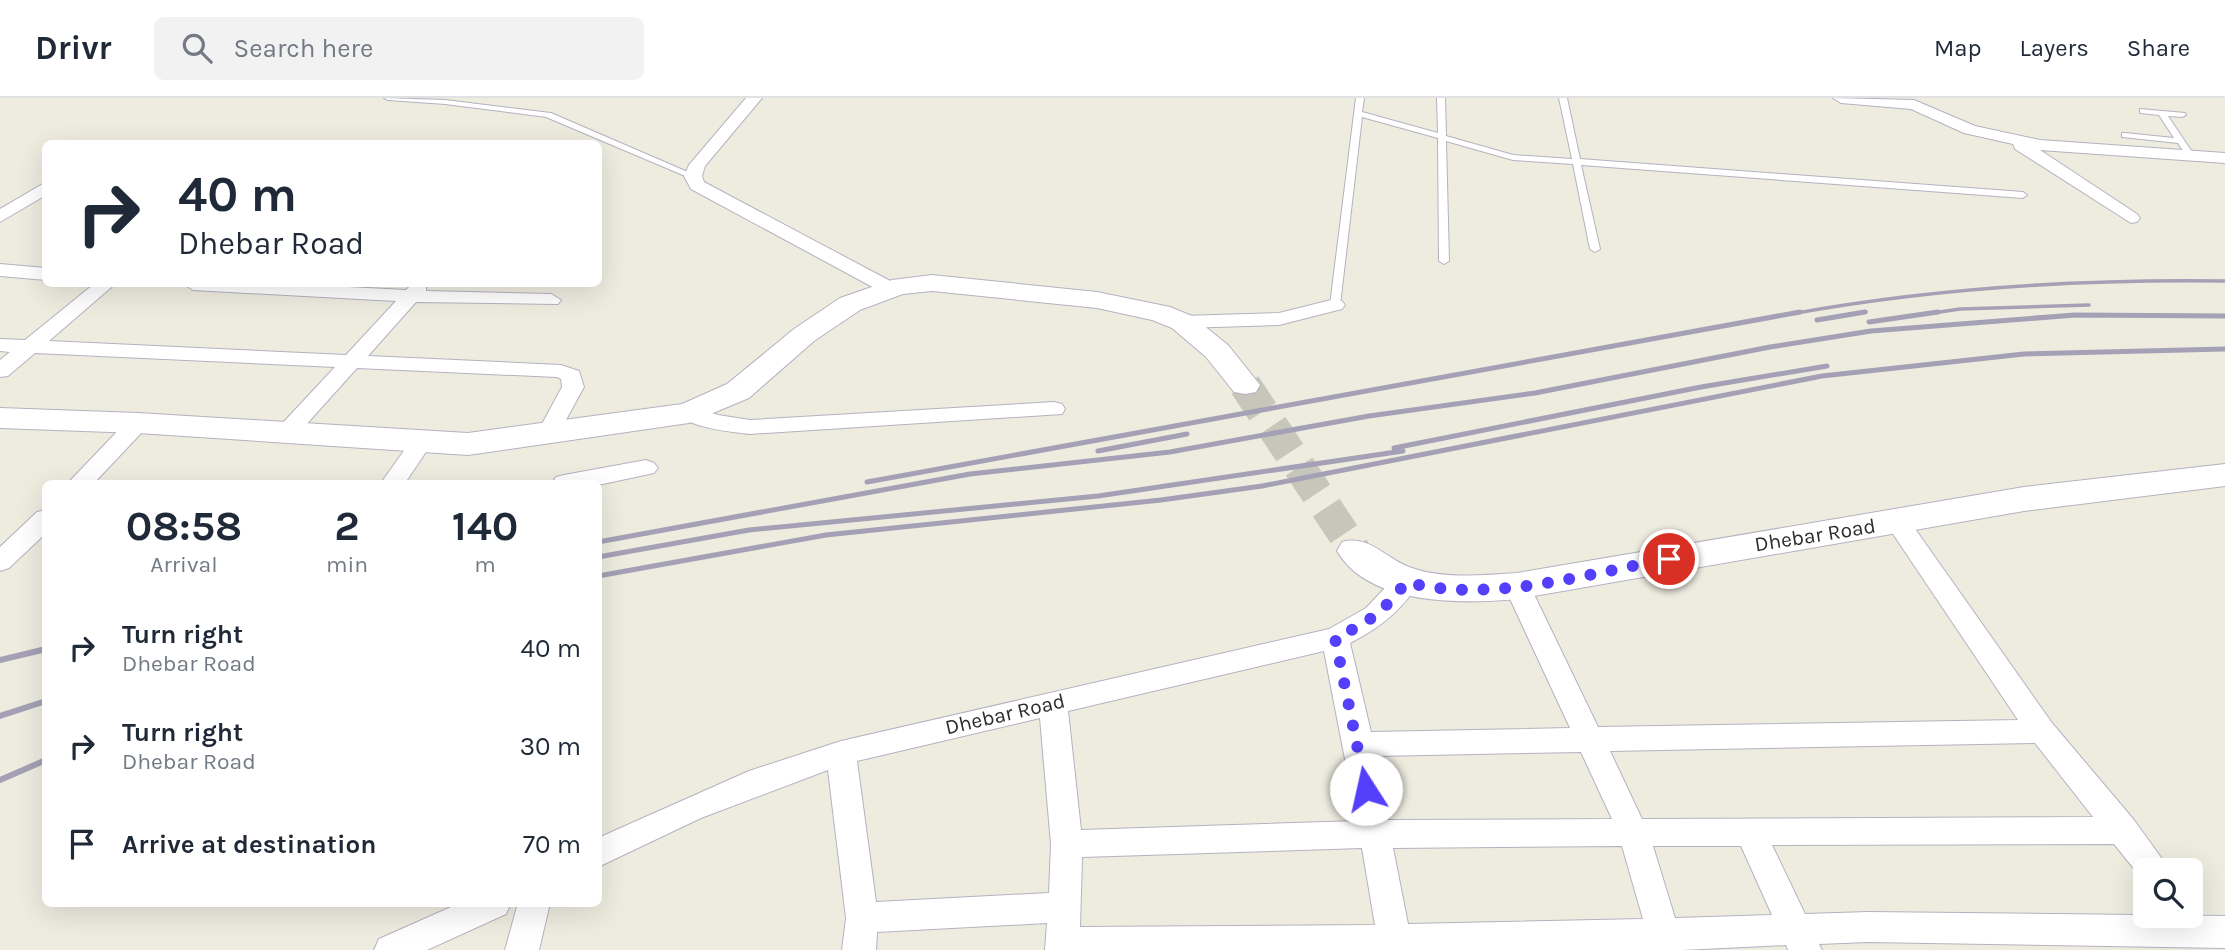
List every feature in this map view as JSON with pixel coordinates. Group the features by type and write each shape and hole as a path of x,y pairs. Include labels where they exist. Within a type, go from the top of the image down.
{"street":[{"path":"754,98 697,165 693,176 697,185 887,287"},
{"path":"1841,98 1924,103 1969,130 2015,141 2185,148 2225,158"},
{"path":"2015,141 2131,218"},
{"path":"5,211 42,189"},
{"path":"5,211 42,209"},
{"path":"0,270 42,274"},
{"path":"0,418 138,423 468,444 690,413 738,391 848,303 887,287 932,283 1097,300 1138,307 1182,322 1241,322 1315,313 1335,306"},
{"path":"0,371 101,287"},
{"path":"305,287 417,290 551,300"},
{"path":"287,432 417,290"},
{"path":"1182,322 1217,351 1245,385"},
{"path":"0,345 561,371 571,376 573,387 547,435"},
{"path":"690,413 715,422 750,427 1054,409"},
{"path":"83,480 138,423"},
{"path":"395,480 421,443"},
{"path":"580,480 646,468"},
{"name":"Dhebar Road","path":"1355,551 1380,570 1406,582 1446,589 1517,586 2024,499 2225,475"},
{"path":"0,562 42,522"},
{"path":"1897,522 2042,731 2145,858"},
{"name":"Dhebar Road","path":"602,851 690,809 760,780 841,753 1335,638 1367,624 1384,611 1406,582"},
{"path":"1517,586 1633,831 1666,942"},
{"path":"1335,638 1359,744 1395,946"},
{"path":"1053,703 1067,844 1062,947 1523,945 1800,940 1868,927 2209,933"},
{"path":"1359,744 2042,731"},
{"path":"841,753 862,918 859,950"},
{"path":"1067,844 1374,834 2123,830"},
{"path":"1750,831 1800,940"},
{"path":"862,918 1065,906"},
{"path":"391,950 486,907"},
{"path":"522,950 533,907"}],"lane":[{"path":"388,98 447,100 548,116 693,176"},
{"path":"1335,306 1360,98"},
{"path":"1441,98 1444,261"},
{"path":"1563,98 1595,250"},
{"path":"2143,111 2182,115"},
{"path":"2162,113 2185,148"},
{"path":"1359,114 1513,156 2024,195"},
{"path":"2125,135 2185,148"}],"tunnel":[{"path":"1245,385 1355,551"}],"railway":[{"path":"1791,314 1899,298 2007,287 2225,281"},
{"path":"1926,314 1960,309 2089,305"},
{"path":"867,482 1800,312"},
{"path":"1817,320 1865,312"},
{"path":"1854,314 1866,312"},
{"path":"1869,322 1938,312"},
{"path":"602,541 970,474 1170,452 1369,416 1535,393 1770,347 1871,331 2075,315 2225,316"},
{"path":"602,575 826,535 1161,500 1262,486 1822,376 2024,354 2225,349"},
{"path":"1394,448 1701,387 1827,366"},
{"path":"1098,451 1187,434"},
{"path":"602,556 749,530 1098,496 1403,451"},
{"path":"0,660 42,650"},
{"path":"0,716 42,702"},
{"path":"0,780 42,762"}],"route":[{"path":"1366,789 1359,744 1335,638 1367,624 1384,611 1406,582 1429,588 1472,590 1517,586 1669,559"}]}
